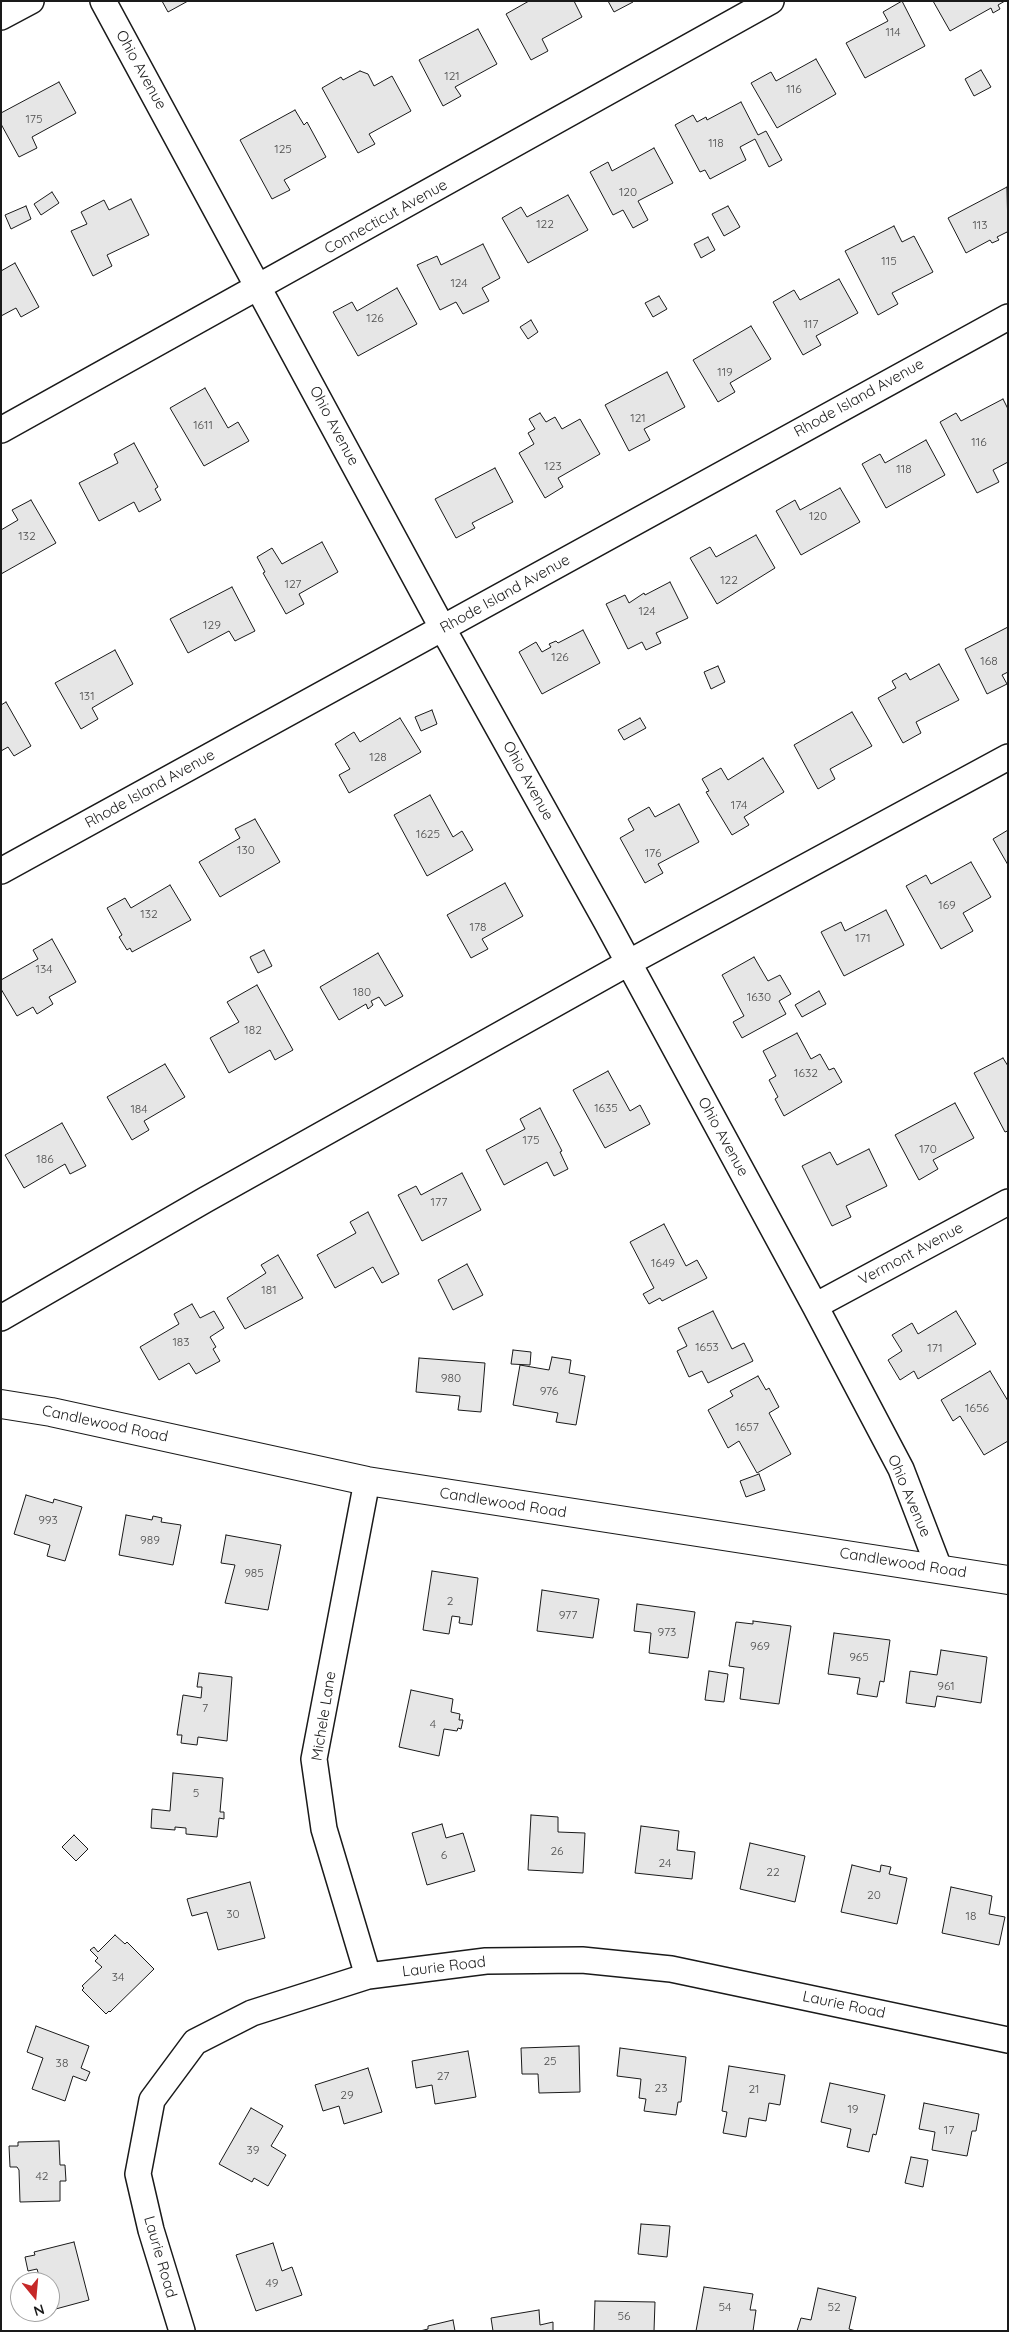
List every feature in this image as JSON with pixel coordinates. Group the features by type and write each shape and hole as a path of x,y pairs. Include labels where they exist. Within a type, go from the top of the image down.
{"street":[{"path":"1,17 31,1"},
{"name":"Ohio Avenue","path":"103,1 815,1306 900,1469 939,1568"},
{"name":"Connecticut Avenue","path":"1,430 259,288 771,1"},
{"name":"Rhode Island Avenue","path":"1,871 444,629 1008,317"},
{"path":"1,1318 205,1200 628,963 1008,757"},
{"name":"Vermont Avenue","path":"815,1306 1008,1202"},
{"name":"Candlewood Road","path":"1,1404 60,1414 367,1481 1008,1580"},
{"name":"Michele Lane","path":"367,1481 314,1759 324,1829 368,1976"},
{"name":"Laurie Road","path":"182,2331 151,2230 138,2174 152,2100 195,2042 252,2013 368,1976 486,1961 582,1960 671,1968 1008,2040"}],"building":[{"path":"162,1 188,1 168,12"},
{"path":"529,1 574,1 582,17 542,39 548,51 531,60 506,14"},
{"path":"608,1 632,1 633,2 614,12"},
{"path":"902,1 925,46 865,78 846,43 888,21 883,12"},
{"path":"933,1 1005,1 998,5 1000,9 993,13 991,8 950,31"},
{"path":"478,29 497,64 455,87 461,96 443,106 419,60"},
{"path":"816,59 836,94 777,128 751,83 771,72 776,81"},
{"path":"981,70 991,87 974,96 965,79"},
{"path":"360,71 368,74 374,86 392,76 411,111 369,134 375,144 358,153 322,88 341,77 343,80"},
{"path":"59,82 76,113 32,137 37,148 19,157 1,124 1,113"},
{"path":"741,102 758,135 766,131 782,160 769,167 755,139 740,147 746,160 710,179 705,170 700,172 675,125 693,115 697,122 706,117 707,120"},
{"path":"295,110 304,125 307,122 326,157 284,180 290,190 272,199 240,140"},
{"path":"654,148 673,183 638,201 648,220 633,228 623,210 613,215 590,172 608,162 612,171"},
{"path":"1007,187 1008,234 1007,232 997,237 999,240 992,243 990,240 966,253 948,218"},
{"path":"52,192 59,203 41,215 34,204"},
{"path":"568,195 588,230 528,263 502,218 521,207 527,217"},
{"path":"131,199 149,235 107,255 112,266 93,276 71,231 87,224 81,212 104,200 109,210"},
{"path":"26,206 31,219 11,229 5,215"},
{"path":"728,206 740,227 724,236 712,214"},
{"path":"894,226 902,242 914,236 933,272 892,293 898,304 878,315 845,251"},
{"path":"708,237 715,250 701,258 694,244"},
{"path":"483,244 500,278 482,288 489,301 463,314 456,302 440,310 417,265 437,256 441,265"},
{"path":"15,263 39,307 21,317 16,308 1,316 1,271"},
{"path":"839,279 858,313 816,336 821,345 803,355 773,302 794,290 800,300"},
{"path":"397,288 417,324 358,356 333,312 352,302 357,311"},
{"path":"659,296 667,309 653,317 645,303"},
{"path":"531,320 538,332 528,339 520,327"},
{"path":"751,326 771,359 730,383 735,392 718,402 693,360"},
{"path":"667,372 685,407 644,429 650,440 629,451 605,405"},
{"path":"205,388 228,428 238,422 249,441 204,466 170,408"},
{"path":"1003,399 1008,409 1008,462 993,470 999,482 977,493 940,422 956,413 961,421"},
{"path":"540,413 546,422 555,417 562,429 580,419 600,454 558,478 563,487 545,498 519,453 534,444 528,433 535,429 529,419"},
{"path":"926,440 945,475 886,508 862,464 880,454 885,463"},
{"path":"134,443 158,487 155,489 161,500 139,512 134,502 99,521 79,483 118,463 114,454"},
{"path":"495,468 513,502 472,523 475,528 456,538 435,499"},
{"path":"840,488 860,522 801,555 776,511 795,500 800,510"},
{"path":"31,500 56,543 1,574 1,530 18,520 12,510"},
{"path":"756,535 775,568 717,604 690,558 710,547 716,557"},
{"path":"322,542 338,572 299,594 304,604 286,614 263,573 265,572 257,557 272,548 282,564"},
{"path":"670,582 688,618 656,633 661,643 646,650 642,642 628,649 606,604 625,595 629,603 644,593 645,595"},
{"path":"232,587 255,631 235,641 229,631 188,653 170,619"},
{"path":"1008,627 1008,672 1002,675 1007,684 987,694 965,649"},
{"path":"583,630 600,663 542,694 519,652 536,642 542,652 551,647 549,644 556,641 558,643"},
{"path":"115,650 133,684 92,708 98,719 81,729 55,683"},
{"path":"939,664 959,700 916,722 921,733 903,743 878,698 896,688 892,681 906,673 910,680"},
{"path":"718,666 725,682 711,689 704,672"},
{"path":"6,702 31,746 14,756 8,747 1,751 1,705"},
{"path":"432,710 437,724 421,731 415,717"},
{"path":"852,712 872,746 830,769 835,779 818,789 794,745"},
{"path":"400,718 421,752 349,793 339,775 350,769 335,744 354,732 360,742"},
{"path":"640,718 646,728 624,740 618,730"},
{"path":"763,758 784,792 744,817 749,825 732,835 706,792 709,791 702,779 721,768 728,780"},
{"path":"430,795 453,837 462,831 473,850 427,876 394,815"},
{"path":"679,804 699,842 658,864 663,873 645,883 620,838 634,830 628,819 649,807 655,817"},
{"path":"255,819 280,862 220,897 199,862 240,838 235,829"},
{"path":"1008,830 1008,865 993,839"},
{"path":"971,862 991,897 963,913 973,931 941,949 906,886 926,875 931,884"},
{"path":"505,883 523,916 482,939 488,949 471,958 447,915"},
{"path":"170,885 191,920 132,952 130,948 127,950 119,937 122,935 107,908 125,898 131,908"},
{"path":"886,910 904,945 844,976 821,932 841,922 845,931"},
{"path":"52,939 76,982 49,997 53,1004 37,1014 33,1007 17,1016 1,989 1,980 38,959 33,950"},
{"path":"264,950 272,966 258,973 250,957"},
{"path":"378,953 403,996 385,1006 379,997 371,1001 373,1005 368,1009 366,1004 339,1020 320,987"},
{"path":"754,957 768,981 780,975 791,994 779,1001 786,1014 742,1038 733,1022 744,1016 722,975"},
{"path":"257,985 293,1050 275,1060 270,1050 229,1073 210,1038 239,1022 227,1002"},
{"path":"819,991 826,1004 802,1017 795,1005"},
{"path":"797,1033 811,1059 820,1054 829,1070 834,1068 842,1082 784,1116 775,1099 778,1097 769,1080 776,1076 763,1051"},
{"path":"1003,1058 1008,1066 1008,1131 1005,1132 974,1073"},
{"path":"165,1064 185,1097 144,1121 149,1130 132,1140 107,1097"},
{"path":"608,1071 630,1111 640,1105 650,1124 605,1148 573,1090"},
{"path":"955,1103 974,1138 933,1160 938,1169 919,1180 895,1135"},
{"path":"540,1108 562,1151 560,1152 568,1169 554,1176 547,1162 504,1185 486,1150 525,1129 520,1119"},
{"path":"62,1123 86,1166 70,1174 65,1164 24,1188 5,1155"},
{"path":"869,1149 887,1186 846,1206 851,1217 832,1226 802,1166 830,1152 837,1165"},
{"path":"462,1173 481,1210 422,1241 398,1195 416,1186 421,1195"},
{"path":"368,1212 399,1274 382,1283 373,1267 335,1288 317,1255 356,1233 350,1222"},
{"path":"664,1224 686,1266 697,1260 707,1278 662,1301 660,1298 649,1304 643,1294 654,1288 630,1242"},
{"path":"278,1255 303,1298 245,1329 227,1298 266,1273 261,1265"},
{"path":"467,1264 483,1295 453,1310 438,1280"},
{"path":"192,1304 200,1318 214,1311 224,1328 210,1337 216,1347 213,1349 220,1361 196,1374 189,1363 159,1380 140,1347 179,1324 174,1314"},
{"path":"713,1311 732,1349 744,1343 753,1361 708,1383 702,1371 689,1377 677,1351 687,1346 678,1328"},
{"path":"956,1311 976,1344 918,1379 914,1371 900,1380 888,1360 902,1351 892,1335 912,1323 918,1334"},
{"path":"513,1350 531,1352 530,1365 511,1364"},
{"path":"552,1357 571,1360 569,1373 585,1376 576,1425 556,1422 558,1413 513,1405 520,1365 549,1370"},
{"path":"419,1358 485,1363 481,1412 458,1410 460,1396 416,1392"},
{"path":"990,1371 1008,1401 1008,1441 984,1455 960,1416 953,1421 941,1400"},
{"path":"758,1376 766,1390 769,1388 779,1407 769,1413 791,1454 757,1473 739,1441 728,1448 708,1410 733,1396 730,1391"},
{"path":"759,1474 765,1490 746,1497 740,1481"},
{"path":"26,1495 53,1503 54,1499 82,1507 65,1561 47,1556 50,1545 14,1534"},
{"path":"126,1515 152,1520 153,1516 162,1518 161,1522 181,1525 173,1565 119,1555"},
{"path":"226,1535 281,1545 268,1610 225,1603 235,1565 221,1563"},
{"path":"432,1571 478,1578 472,1625 459,1623 460,1617 452,1616 449,1634 423,1630"},
{"path":"542,1590 599,1599 593,1638 537,1631"},
{"path":"637,1604 695,1612 688,1658 649,1653 651,1633 634,1631"},
{"path":"753,1621 791,1626 779,1704 740,1699 744,1668 729,1666 736,1622 753,1624"},
{"path":"834,1633 890,1640 884,1682 880,1681 877,1697 857,1694 860,1678 828,1674"},
{"path":"941,1650 987,1657 981,1703 937,1696 935,1707 906,1703 910,1671 937,1675"},
{"path":"709,1671 728,1674 724,1702 705,1700"},
{"path":"199,1673 232,1677 227,1741 198,1737 197,1745 181,1743 182,1735 177,1735 183,1695 201,1698 202,1687 197,1687"},
{"path":"411,1690 453,1699 451,1712 460,1714 459,1720 463,1720 461,1729 458,1728 457,1731 444,1729 439,1756 399,1747"},
{"path":"173,1773 223,1778 220,1812 224,1812 224,1819 219,1818 217,1837 186,1834 186,1828 175,1827 175,1830 151,1828 152,1809 170,1811"},
{"path":"531,1815 558,1817 558,1832 585,1833 583,1873 528,1870"},
{"path":"442,1824 446,1838 463,1833 475,1871 427,1885 412,1833"},
{"path":"641,1826 679,1831 677,1850 695,1852 692,1879 635,1873"},
{"path":"74,1835 88,1849 76,1861 62,1847"},
{"path":"750,1843 805,1856 795,1902 740,1889"},
{"path":"852,1865 880,1872 881,1865 891,1867 889,1874 907,1878 897,1924 841,1912"},
{"path":"250,1882 265,1938 218,1950 207,1912 192,1916 187,1899"},
{"path":"951,1887 992,1896 989,1914 1005,1917 999,1945 942,1933"},
{"path":"115,1935 125,1944 127,1942 154,1969 106,2014 82,1990 84,1988 82,1986 102,1967 95,1961 98,1958 90,1950 94,1947 98,1952"},
{"path":"36,2026 89,2046 81,2068 90,2072 86,2081 73,2076 65,2101 32,2089 43,2058 27,2052"},
{"path":"579,2046 580,2092 539,2093 538,2074 522,2074 521,2048"},
{"path":"620,2048 686,2057 681,2102 678,2102 676,2115 644,2111 646,2099 639,2098 641,2079 617,2076"},
{"path":"468,2051 476,2097 435,2104 432,2085 416,2088 412,2061"},
{"path":"729,2066 785,2075 780,2105 769,2103 766,2121 749,2118 746,2137 723,2133 727,2112 722,2111"},
{"path":"368,2068 382,2112 344,2124 339,2106 323,2111 315,2085"},
{"path":"830,2083 885,2095 876,2135 873,2134 869,2152 847,2147 851,2129 821,2122"},
{"path":"924,2103 979,2114 976,2131 972,2131 967,2156 932,2150 935,2132 919,2129"},
{"path":"251,2108 283,2126 271,2146 286,2155 268,2186 254,2178 252,2182 219,2164"},
{"path":"59,2141 60,2165 65,2165 66,2181 60,2181 60,2201 20,2202 19,2170 17,2167 10,2167 9,2146 18,2146 18,2142"},
{"path":"911,2157 928,2160 923,2187 905,2183"},
{"path":"641,2224 670,2226 667,2257 638,2254"},
{"path":"74,2242 89,2300 60,2308 60,2272 38,2272 37,2269 28,2271 25,2257 35,2255 34,2252"},
{"path":"273,2243 282,2271 292,2267 302,2295 256,2311 236,2255"},
{"path":"704,2287 753,2294 750,2310 756,2310 753,2331 696,2331"},
{"path":"818,2288 856,2297 849,2329 856,2331 797,2331 801,2318 811,2320"},
{"path":"595,2301 655,2302 654,2331 594,2331"},
{"path":"539,2310 540,2325 553,2322 553,2331 493,2331 491,2318"},
{"path":"453,2320 455,2331 420,2331 428,2329 428,2326"}]}
